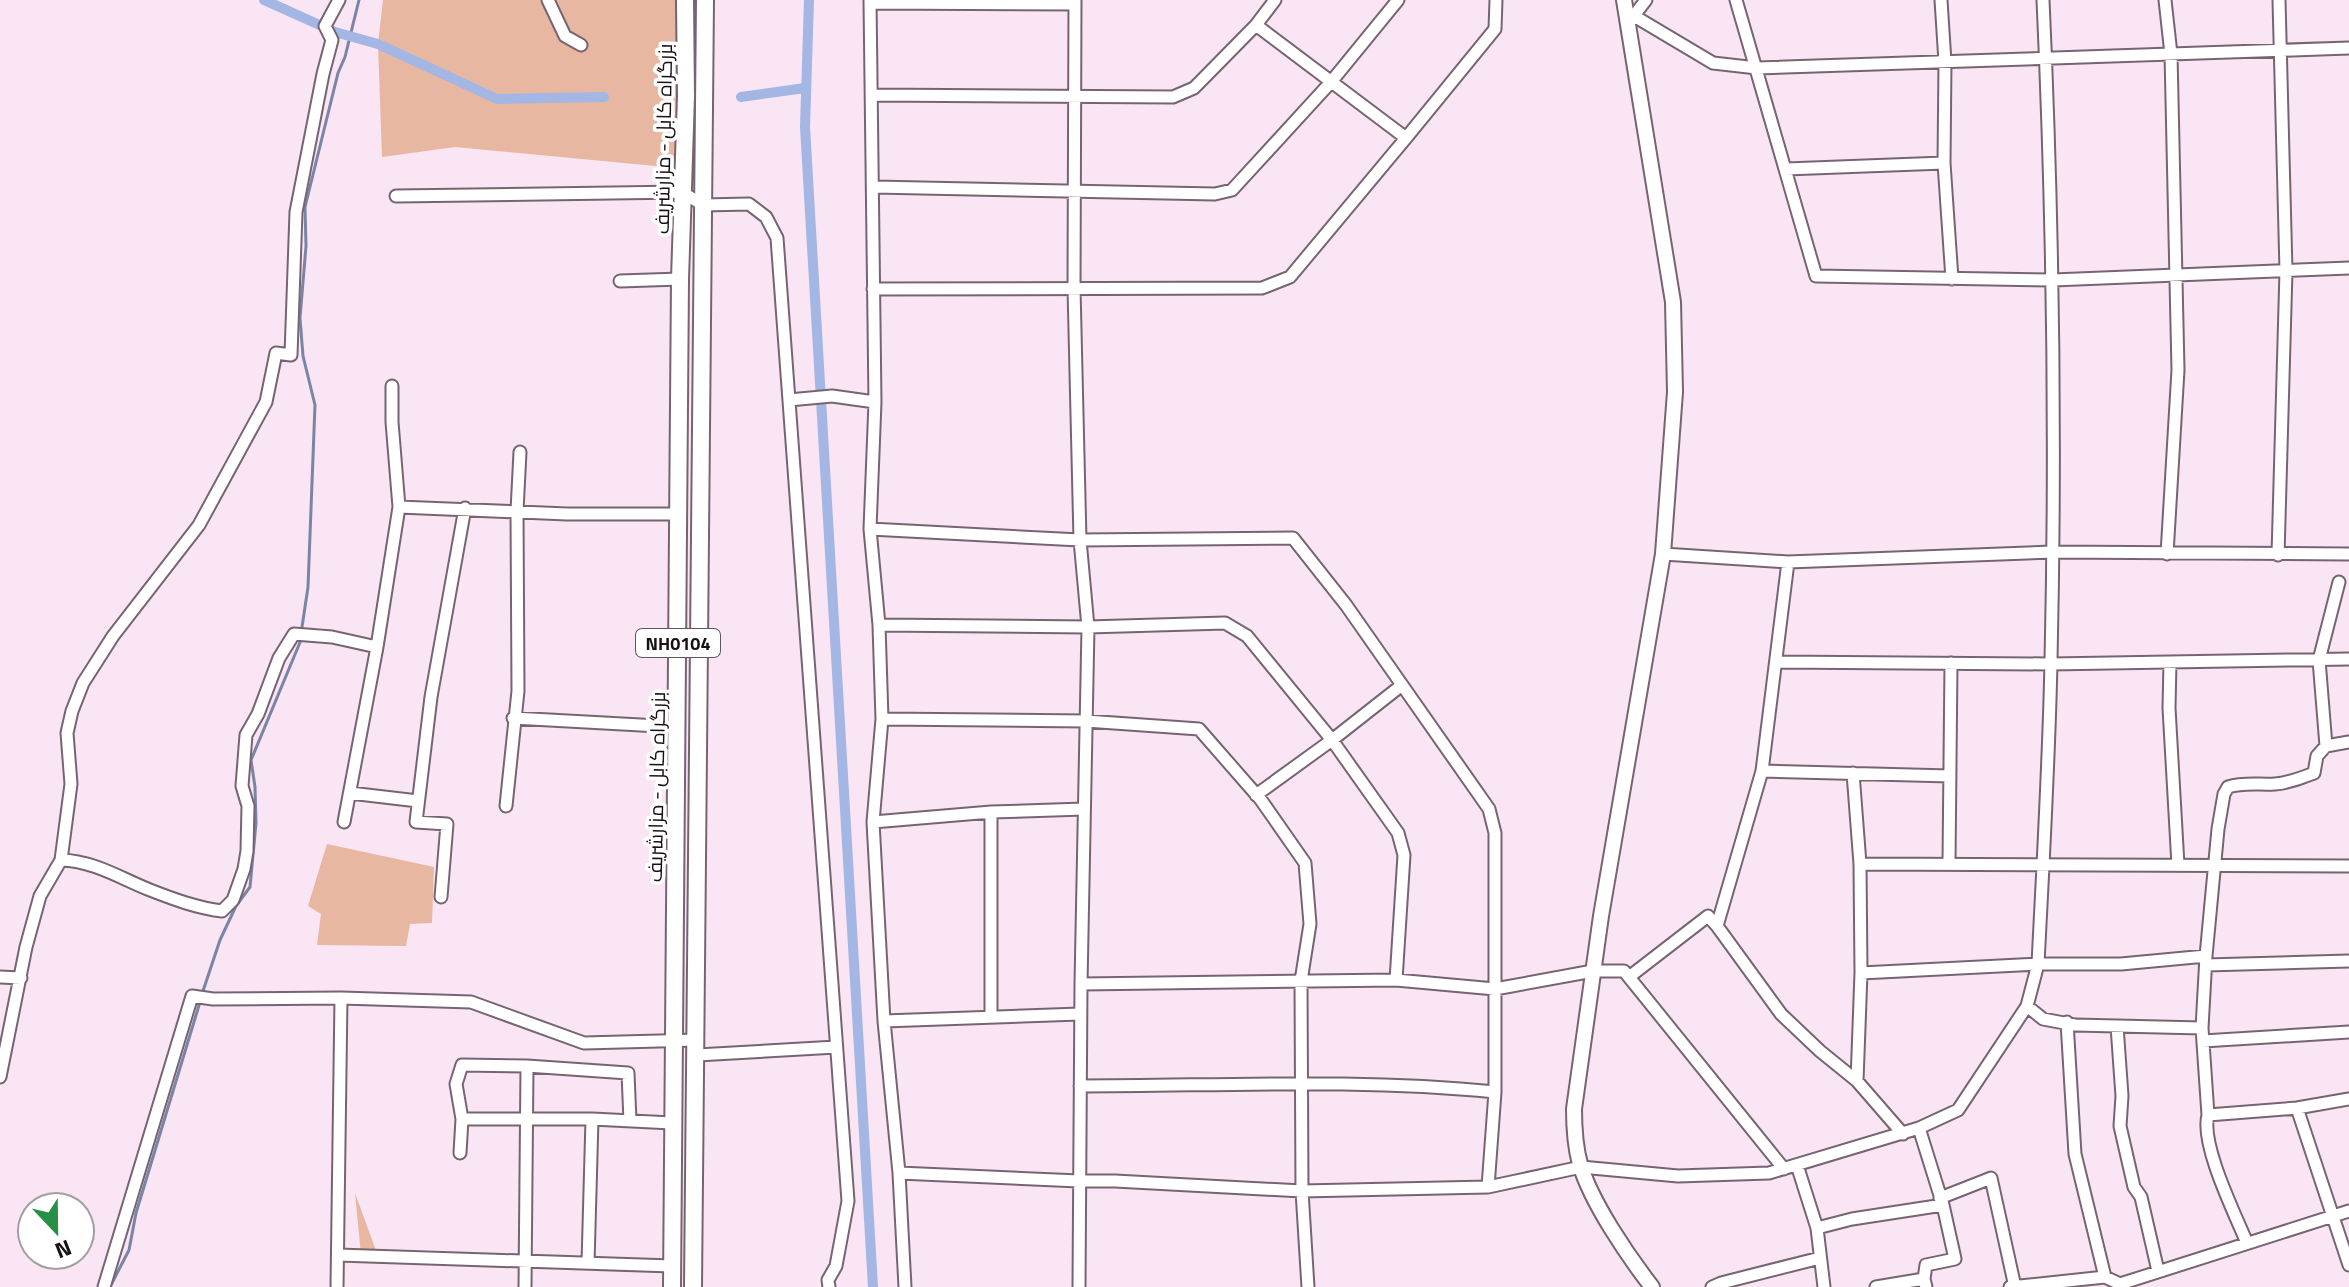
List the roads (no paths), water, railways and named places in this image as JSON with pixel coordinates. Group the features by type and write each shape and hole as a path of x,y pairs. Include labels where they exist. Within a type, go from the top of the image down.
{"highway":[{"name":"بزرگراه کابل - مزارشریف","path":"672,1287 685,0"},
{"name":"بزرگراه کابل - مزارشریف","path":"693,1287 705,0"}],"main road":[{"path":"1624,0 1631,20 1673,302 1675,392 1663,554 1593,971 1574,1109 1575,1139 1581,1167 1635,1265 1652,1287"}],"street":[{"path":"0,1077 26,947 40,896 61,860 71,784 67,733 83,683 113,636 199,525 266,402 276,353 291,355 296,212 332,40 325,26 339,0"},
{"path":"548,0 565,36 581,45"},
{"path":"872,95 1173,97 1194,88 1256,25 1275,0"},
{"path":"874,187 1215,194 1232,190 1331,82 1398,0"},
{"path":"873,289 1262,288 1290,277 1495,29 1496,0"},
{"path":"1646,0 1631,20 1713,63 1757,68 2349,48"},
{"path":"1736,0 1816,276 2053,280 2349,268"},
{"path":"1941,0 1945,62 1944,163 1952,279"},
{"path":"899,1173 1302,1191 1488,1187 1581,1167 1678,1176 1769,1173 1903,1134 1958,1110 2027,1006 2038,964 2051,664 2052,552 2053,280 2043,0"},
{"path":"2165,0 2171,54 2178,370 2167,554"},
{"path":"2278,555 2286,271 2279,0"},
{"path":"905,1287 899,1173 884,1021 873,822 882,719 879,625 870,529 875,402 870,2 977,1 1075,2 1074,288 1080,540 1088,627 1080,1014 1079,1287"},
{"path":"1256,25 1406,138"},
{"path":"1786,169 1944,163"},
{"path":"396,196 682,192 703,205 749,204 766,217 777,238 848,1201 836,1266 828,1280 829,1287"},
{"path":"620,281 680,279"},
{"path":"344,822 377,647 399,507 392,386"},
{"path":"789,400 832,396 875,402"},
{"path":"506,806 518,691 517,511 520,452"},
{"path":"399,507 567,514 679,514"},
{"path":"441,897 447,824 416,822 431,697 465,508"},
{"path":"870,529 1080,540 1293,538 1346,605 1489,809 1495,833 1495,1092 1488,1187"},
{"path":"1663,554 1788,562 2052,552 2349,554"},
{"path":"1717,926 1762,771 1788,562"},
{"path":"2326,746 2319,660 2339,582"},
{"path":"879,625 1088,627 1225,623 1247,636 1332,740 1398,833 1404,855 1396,980"},
{"path":"61,860 77,860 108,870 149,890 202,908 222,911 233,900 247,851 248,806 242,786 246,735 258,714 279,658 294,634 332,637 377,647"},
{"path":"1777,662 2051,664 2349,659"},
{"path":"2170,662 2169,708 2178,865"},
{"path":"1949,863 1951,663"},
{"path":"1256,795 1402,685"},
{"path":"513,718 677,727"},
{"path":"882,719 1086,721 1199,729 1256,795 1305,863 1310,924 1301,981 1302,1191 1308,1287"},
{"path":"2247,1243 2208,1143 2205,1125 2208,1115 2202,1028 2218,829 2228,787 2247,783 2265,785 2290,782 2314,773 2317,756 2326,746 2349,742"},
{"path":"1762,771 1950,776"},
{"path":"1853,773 1860,864 1861,973 1857,1081"},
{"path":"350,793 418,801"},
{"path":"873,822 991,812 1084,809"},
{"path":"991,812 991,1017"},
{"path":"1860,864 2349,866"},
{"path":"1629,977 1708,916 1781,1014 1857,1081 1903,1134"},
{"path":"1861,973 2038,964 2349,961"},
{"path":"1081,984 1396,980 1495,989 1593,971 1624,971 1784,1169"},
{"path":"0,977 21,978"},
{"path":"104,1287 192,996 213,999 341,998 471,1002 584,1043 674,1040 697,1048 836,1047"},
{"path":"337,1287 341,998"},
{"path":"2027,1006 2043,1019 2075,1025 2202,1028"},
{"path":"884,1021 1080,1014"},
{"path":"2067,1022 2075,1154 2105,1277"},
{"path":"2117,1026 2122,1096 2120,1126 2158,1271"},
{"path":"2203,1041 2349,1032"},
{"path":"460,1153 462,1119 456,1084 462,1065 628,1073 630,1121"},
{"path":"525,1287 527,1066"},
{"path":"1080,1086 1303,1084 1440,1086 1495,1092"},
{"path":"2208,1115 2297,1108 2349,1099"},
{"path":"2297,1108 2349,1265"},
{"path":"462,1119 592,1119 672,1123"},
{"path":"588,1263 592,1119"},
{"path":"1876,1287 1925,1283 1926,1265 1955,1259 1919,1128"},
{"path":"1797,1165 1817,1228 1824,1287"},
{"path":"1817,1228 1941,1202 1991,1178 2013,1287 2105,1277 2120,1284 2349,1211"},
{"path":"338,1255 672,1266"},
{"path":"1712,1287 1820,1258"}],"waterway":[{"path":"264,0 335,32 378,44 497,99 604,97"},
{"path":"302,627 308,587 315,405 303,356 300,318 306,246 305,207 359,0"},
{"path":"809,0 805,127 873,1287"},
{"path":"741,97 805,88"},
{"path":"202,994 220,940 236,906 250,887 256,823 251,760 301,640"},
{"path":"110,1287 129,1250 136,1213 200,1002"}]}
